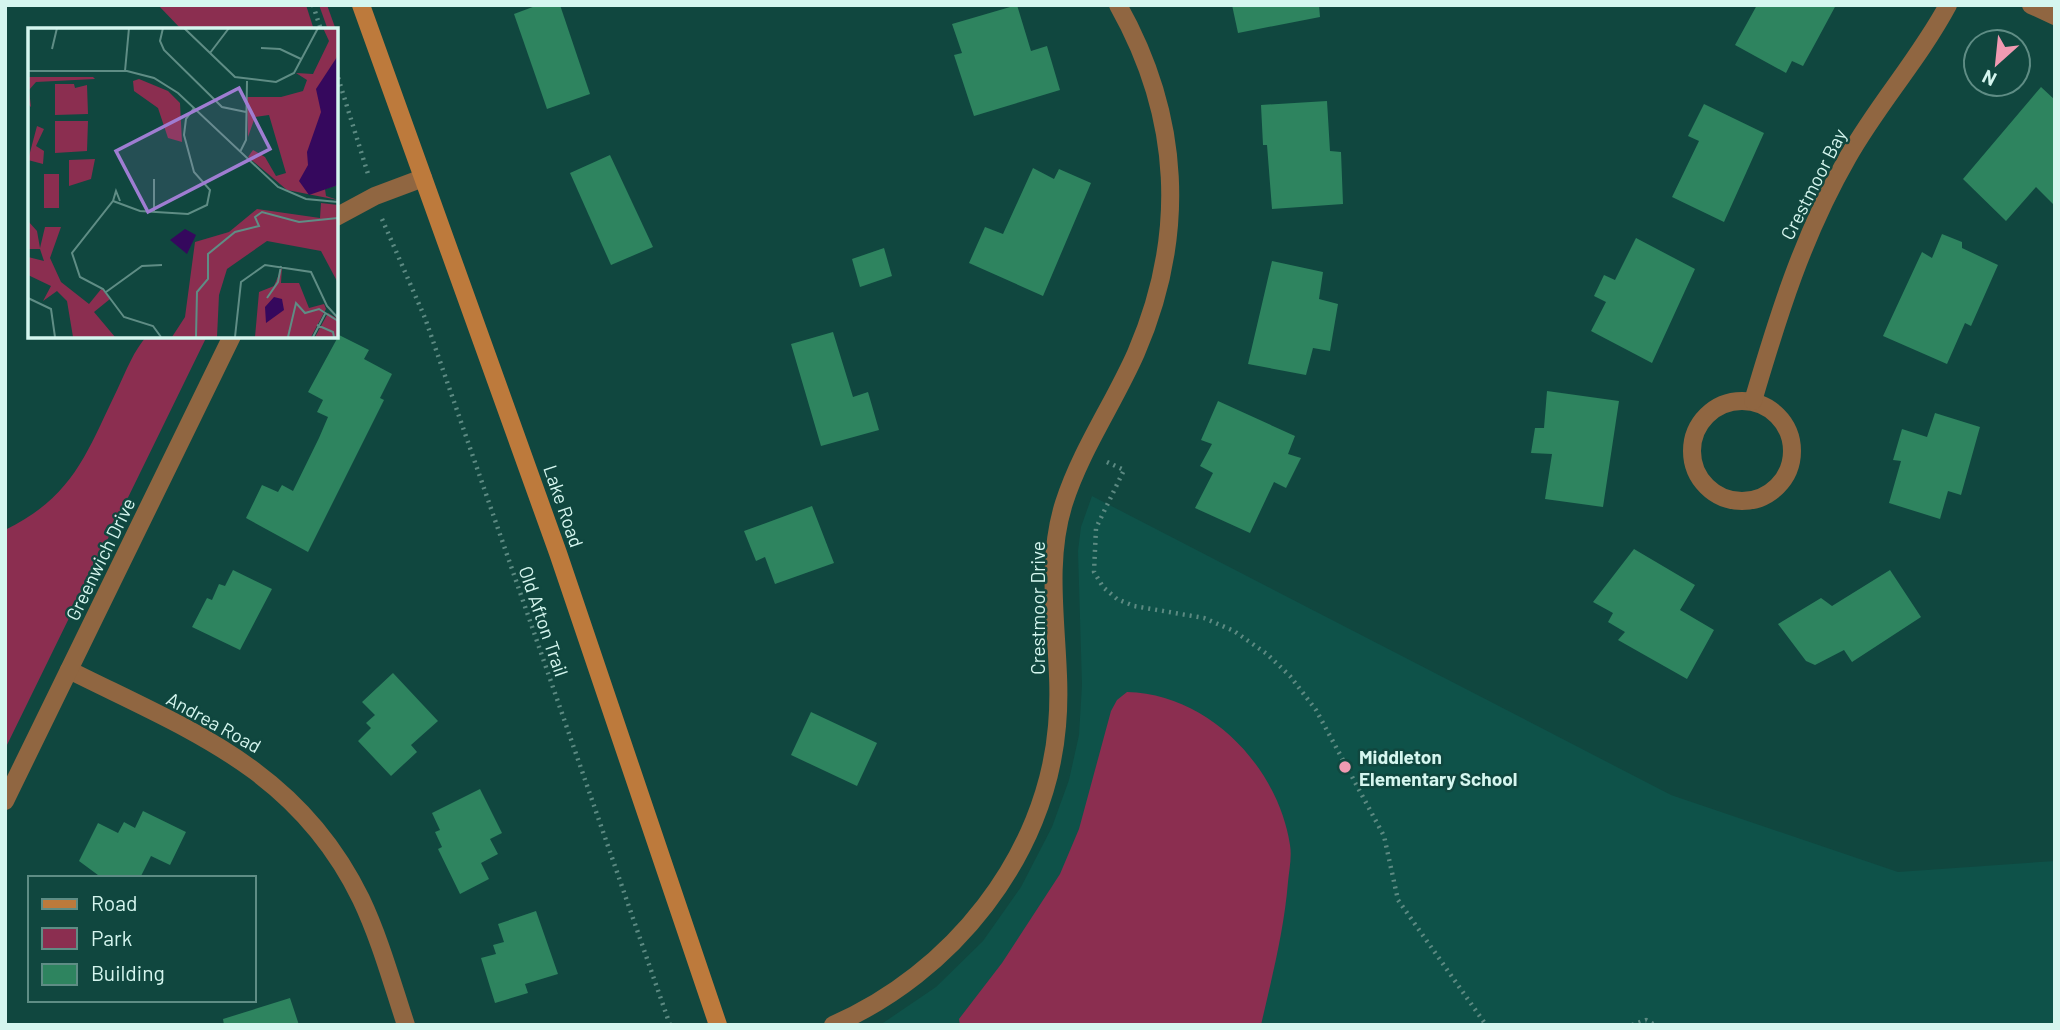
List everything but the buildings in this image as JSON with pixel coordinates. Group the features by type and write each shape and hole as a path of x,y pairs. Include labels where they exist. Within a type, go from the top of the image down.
{"street":[{"name":"Lake Road","path":"361,5 558,553 718,1025"},
{"name":"Crestmoor Drive","path":"833,1025 923,973 956,941 985,906 1011,866 1033,822 1050,772 1057,726 1055,544 1064,503 1153,310 1165,261 1172,213 1170,163 1161,110 1139,47 1118,5"},
{"name":"Crestmoor Bay","path":"1753,401 1781,303 1820,211 1875,113 1915,60 1948,5"},
{"path":"2031,5 2055,16"},
{"path":"338,216 375,196 423,177"},
{"name":"Greenwich Drive","path":"5,801 231,338"},
{"path":"1736,401 1753,401 1780,417 1793,446 1792,461 1786,476 1770,493 1747,501 1732,500 1716,493 1702,481 1694,466 1692,449 1696,432 1705,417 1719,406 1736,401"},
{"name":"Andrea Road","path":"69,670 227,751 259,772 301,810 340,861 363,904 405,1025"}],"path":[{"path":"313,5 320,28"},
{"path":"338,77 365,165"},
{"name":"Old Afton Trail","path":"384,229 425,318 670,1025"},
{"path":"1124,470 1096,528 1094,572 1103,587 1117,599 1134,606 1205,618 1234,631 1267,654 1290,677 1316,710 1384,836 1398,900 1486,1025"},
{"path":"1632,1025 1646,1020 1655,1025"}],"shaded area":[{"name":"Middleton Elementary School","path":"1092,496 1671,795 1898,872 2055,861 2055,1025 880,1025 936,987 983,941 1021,887 1052,827 1069,780 1079,735 1082,685 1078,551 1081,527"}],"green space":[{"path":"158,5 306,5 313,28 180,28"},
{"path":"319,5 327,5 335,28 327,28"},
{"path":"146,338 206,338 5,749 5,530 28,517 63,488 97,433 138,348"},
{"path":"1127,692 1157,696 1185,706 1211,721 1235,740 1255,763 1271,788 1283,816 1290,845 1290,864 1281,936 1261,1025 960,1025 959,1019 1002,963 1060,874 1079,829 1111,711 1117,700"}],"place":[{"name":"Middleton Elementary School","path":"1345,767"}]}
